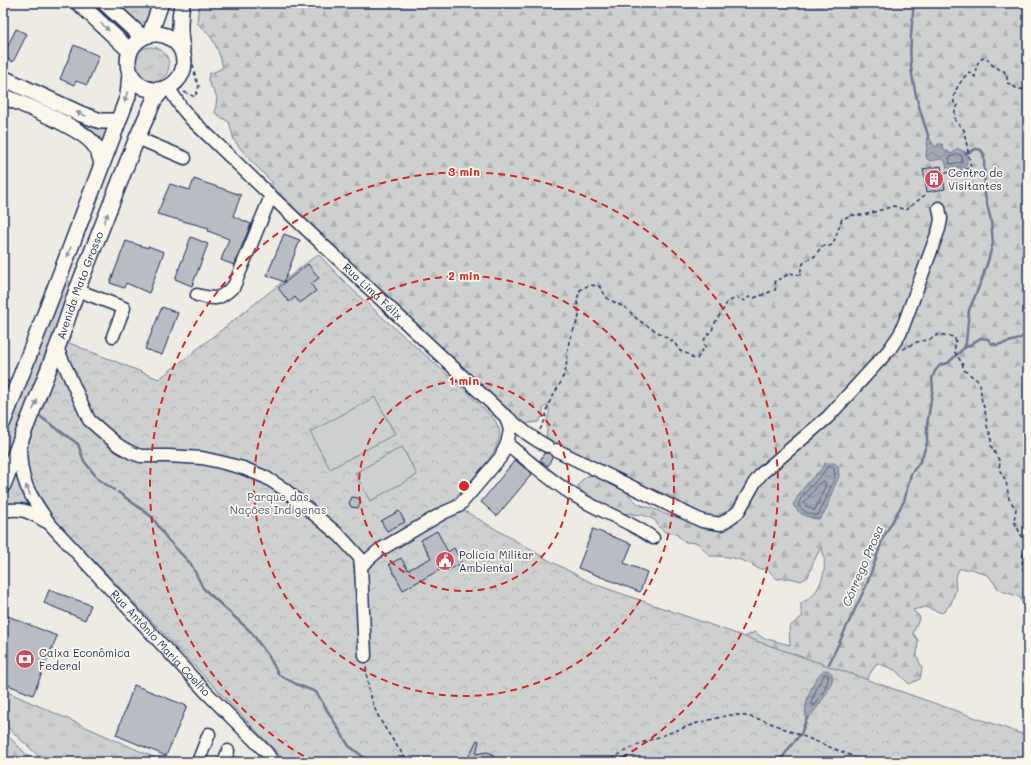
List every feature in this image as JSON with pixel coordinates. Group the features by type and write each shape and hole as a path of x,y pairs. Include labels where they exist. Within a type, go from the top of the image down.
{"main road":[{"path":"79,3 130,51"},
{"path":"105,3 146,36"},
{"path":"146,36 161,3"},
{"path":"182,3 179,19 179,34 186,51 184,68 171,90 147,89 134,79 130,72 128,58 130,51 135,43 146,36 158,33 166,35 173,39 186,51"},
{"name":"Avenida Mato Grosso","path":"3,422 128,96 130,72"},
{"path":"3,78 81,114 101,121 118,121"},
{"name":"Avenida Mato Grosso","path":"3,485 137,138 154,100 171,90"},
{"path":"3,96 86,135 95,145 102,163"},
{"path":"62,270 80,284"}],"street":[{"name":"Rua Lima Félix","path":"171,90 181,107 191,119 506,417 510,430 507,444 500,458 459,506 443,513 378,551 361,566"},
{"path":"137,138 185,158"},
{"path":"197,295 213,299 218,298 223,296 234,286 272,196"},
{"path":"502,412 535,440 702,521 721,524 738,512 755,482 762,473 828,417 889,350 900,334 939,229 941,219 939,208"},
{"path":"80,284 124,308 113,336"},
{"path":"57,348 86,415 93,425 118,445 132,454 141,456 202,458 226,463 266,477 284,489 340,536 360,558 365,656"},
{"name":"Rua Antônio Maria Coelho","path":"20,440 20,465 26,487 49,523 206,692 267,753 273,762"},
{"path":"507,444 572,494 599,510 640,529 653,538"},
{"name":"Rua Antônio Maria Coelho","path":"3,511 19,509 27,510 49,523"},
{"path":"198,762 209,734"}],"path":[{"path":"171,90 184,92 195,97 199,86 196,80 194,64 186,51"},
{"path":"945,173 971,168 964,130 955,120 955,112 958,105 954,103 954,99 958,84 970,72 975,77 975,67 980,60 985,57 1000,71 1004,71 1007,77 1007,83 1016,88 1026,89 1028,91"},
{"path":"535,440 545,420 548,405 561,382 566,368 569,341 579,317 577,300 580,290 584,287 589,285 599,286 608,299 626,308 638,320 674,342 680,351 688,354 694,359 697,359 702,350 705,348 704,341 706,336 712,331 713,326 727,302 736,297 744,301 749,297 754,298 775,290 776,287 774,281 783,278 790,273 801,275 801,267 805,262 814,256 821,247 830,246 833,244 842,219 852,215 864,215 894,206 904,210 925,195"},
{"path":"889,350 905,349 917,342 931,339 939,334 954,337 956,342 954,351 961,360 964,370 980,384 982,403 985,409 987,426 991,436 991,446 1000,462 999,469 1006,482 1009,499 1016,509 1014,521 1026,545 1022,558 1023,569 1027,579 1026,587 1028,593"},
{"path":"365,656 368,684 375,710 408,762"},
{"path":"605,762 639,744 694,724 728,715 741,714 763,720 811,739 852,756 859,762"}],"green space":[{"path":"62,3 161,3 150,34 143,25 118,42 99,27"},
{"path":"201,3 1028,3 1028,612 1025,610 1020,597 999,590 989,576 972,569 959,569 955,579 956,589 951,604 942,613 925,607 913,610 920,617 913,633 918,640 917,656 922,668 920,679 909,684 895,670 877,663 862,686 740,639 755,632 763,638 790,645 789,627 803,616 801,611 801,603 811,597 816,591 824,573 824,560 821,547 808,577 801,581 790,578 777,579 767,569 757,568 742,560 710,556 698,543 685,542 676,534 665,532 659,527 655,520 643,515 620,513 586,496 578,486 582,480 589,475 598,475 622,488 638,504 696,523 683,505 675,498 622,477 612,470 588,459 560,450 546,437 549,412 548,405 543,408 543,416 538,422 524,424 519,418 503,411 273,196 272,182 248,158 234,140 229,122 215,113 217,97 208,81 209,74 223,68 214,43 208,33 197,23 198,11"},
{"path":"155,47 164,52 168,58 168,72 164,78 155,83 147,83 138,78 134,72 133,61 138,52 144,48"},
{"path":"3,83 114,123 104,150 3,92"},
{"name":"Parque das Nações Indígenas","path":"318,254 362,299 457,383 495,420 499,429 499,439 495,448 482,468 451,503 550,561 594,584 1028,736 1028,762 286,762 102,569 51,519 35,496 23,452 62,340 159,379"},
{"path":"65,280 68,280 70,289 54,336 3,467 3,429"},
{"path":"375,397 395,434 330,469 310,432"},
{"path":"402,447 417,475 370,501 355,473"},
{"path":"16,460 40,515 3,507 3,491"},
{"path":"3,690 162,761 45,762 3,723"},
{"path":"3,731 34,762 3,762"}],"water":[{"path":"928,136 935,147 938,144 942,144 945,151 948,151 950,154 957,148 967,153 967,162 965,167 947,168 945,161 941,159 931,161 927,159"},
{"path":"825,463 834,463 838,466 839,476 826,510 820,519 812,518 801,513 793,505 804,487 821,470"},
{"path":"827,670 832,674 830,687 826,695 806,721 807,700 811,690 819,675"}],"building":[{"path":"16,29 27,34 13,62 3,56"},
{"path":"74,45 99,56 87,85 76,81 74,85 60,79"},
{"name":"Centro de Visitantes","path":"941,166 945,189 927,192 923,169"},
{"path":"194,179 241,195 233,216 251,224 234,265 221,260 229,239 208,231 209,228 157,214 170,184 190,190"},
{"path":"284,234 300,240 284,282 267,275"},
{"path":"191,237 208,244 192,286 175,279"},
{"path":"126,241 148,248 148,246 164,252 149,293 126,283 124,288 110,283"},
{"path":"308,264 319,278 311,284 316,291 300,303 295,297 289,302 278,288"},
{"path":"162,307 178,313 162,355 145,349"},
{"path":"544,453 549,453 552,457 548,466 540,461"},
{"path":"515,460 532,474 497,516 481,502"},
{"path":"352,497 358,498 361,502 358,508 351,507 349,503"},
{"path":"399,511 405,522 387,531 381,521"},
{"path":"593,529 632,544 624,563 647,572 640,592 578,568"},
{"name":"Polícia Militar Ambiental","path":"437,531 448,552 454,548 462,563 447,571 445,567 403,590 389,564 401,558 408,570 431,558 421,540"},
{"path":"49,590 91,605 85,620 44,603"},
{"name":"Caixa Econômica Federal","path":"3,614 57,636 33,695 3,683"},
{"path":"134,685 187,706 166,756 116,735"},
{"path":"477,740 479,741 476,754 487,752 493,754 494,759 492,762 466,762"}],"waterway":[{"path":"914,3 910,57 918,102 929,138"},
{"path":"964,348 966,343 969,310 981,282 993,243 991,221 985,195 984,155 981,150 976,149 965,154"},
{"name":"Córrego Prosa","path":"829,664 867,584 883,538 904,501 911,474 921,460 927,443 927,425 933,388 932,379 935,371 940,365 948,363 963,349 981,338 988,339 991,343 997,345 1016,340 1028,334"},
{"path":"3,379 10,383"},
{"path":"38,415 78,444 84,461 98,479 114,490"},
{"path":"118,492 152,517 168,540 191,564 203,588 251,632 269,657 279,675 316,692 349,746 370,762"},
{"name":"Córrego Prosa","path":"779,762 801,734 807,718"}],"place":[{"name":"Centro de Visitantes","path":"934,179"},
{"name":"Polícia Militar Ambiental","path":"445,561"},
{"name":"Caixa Econômica Federal","path":"25,659"}]}
